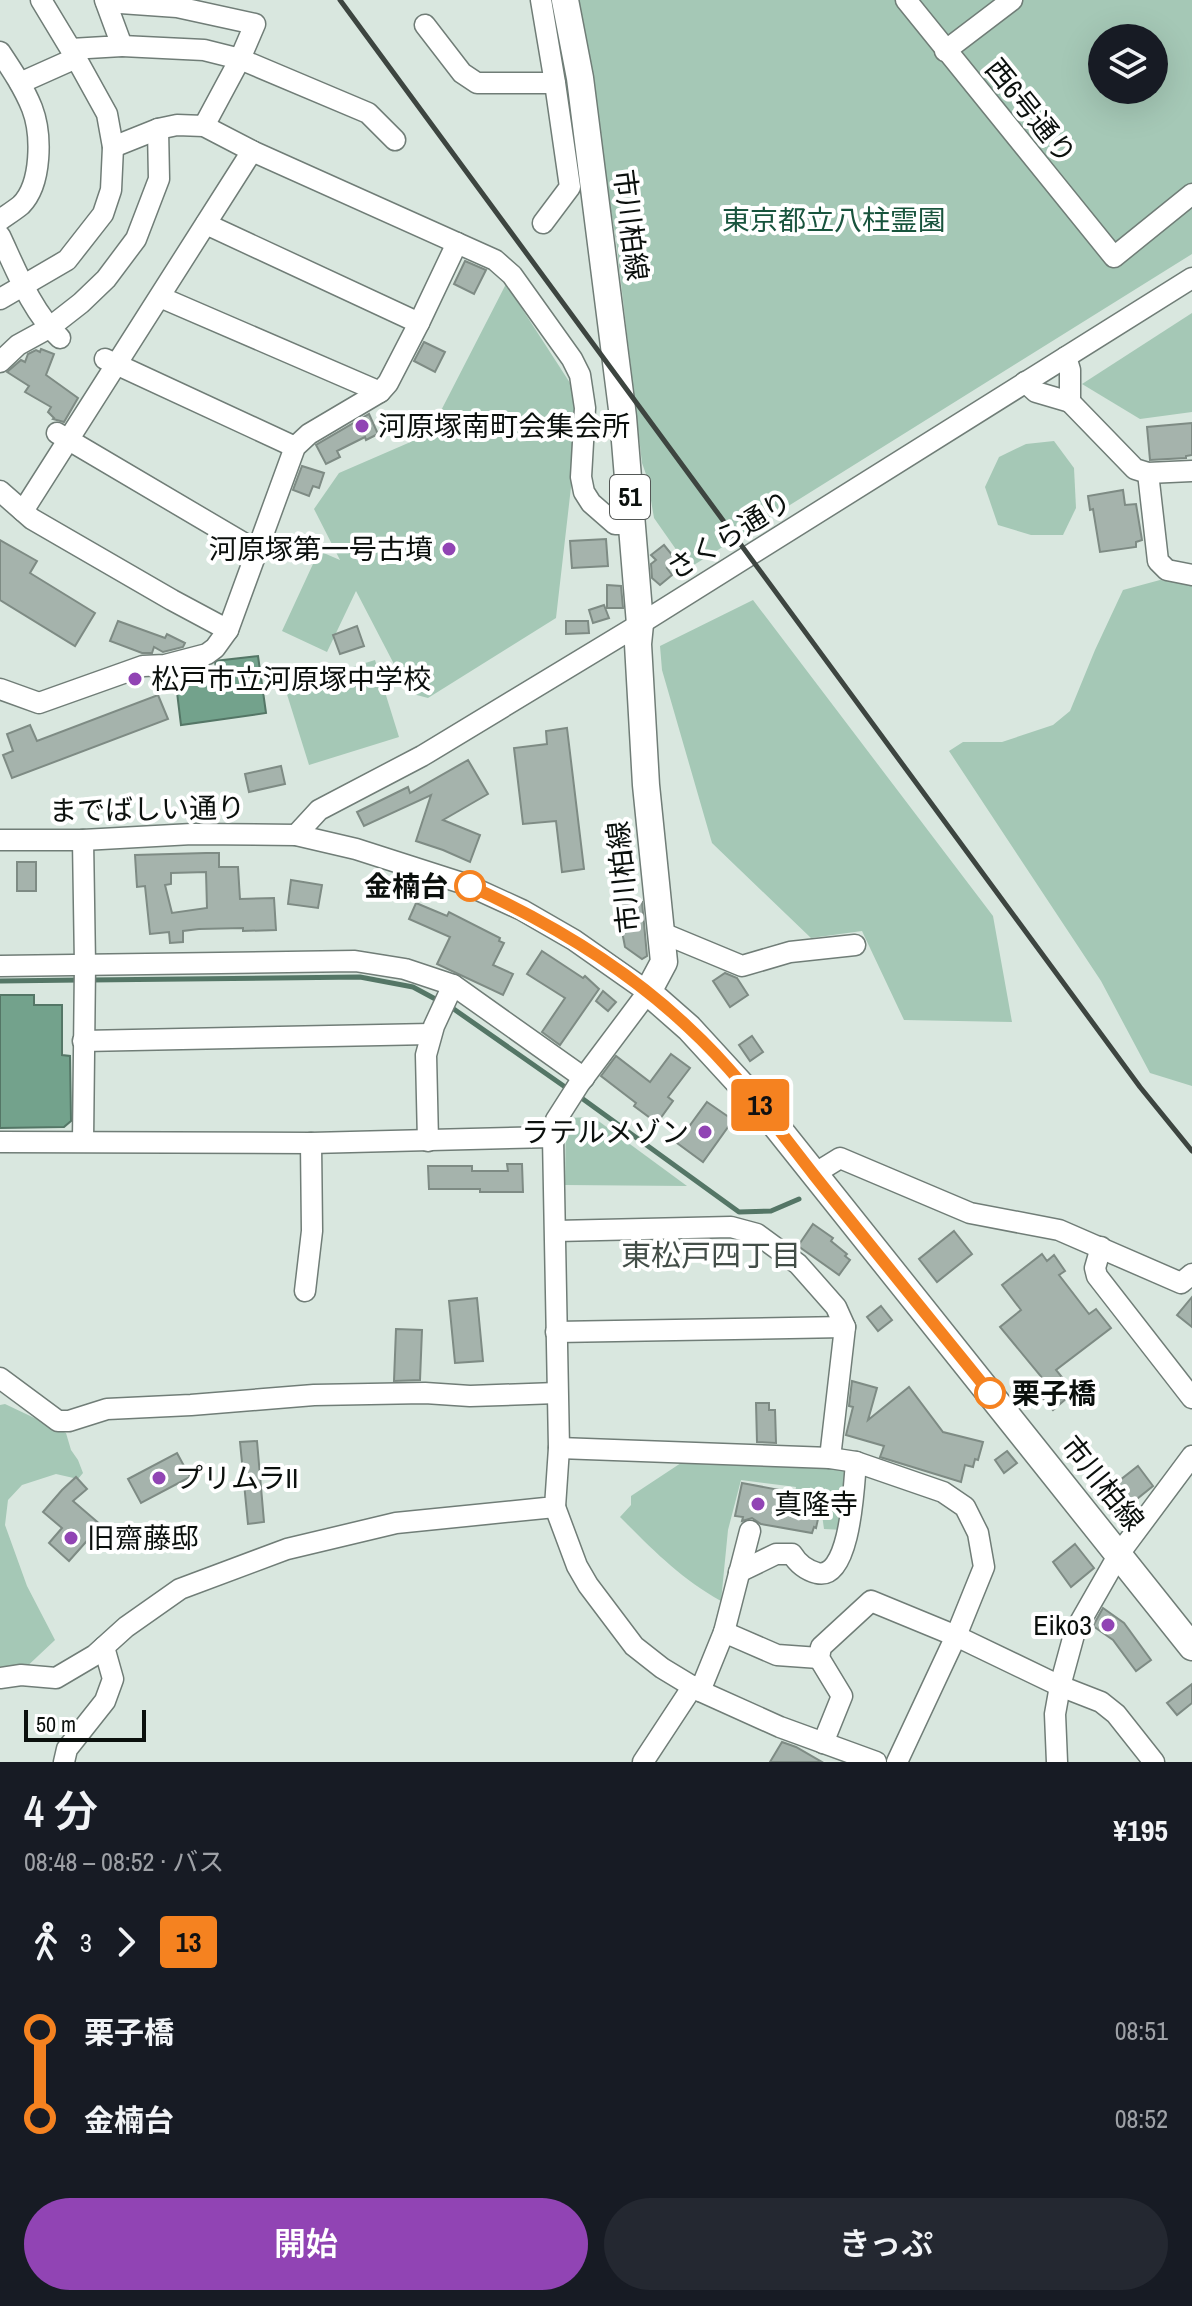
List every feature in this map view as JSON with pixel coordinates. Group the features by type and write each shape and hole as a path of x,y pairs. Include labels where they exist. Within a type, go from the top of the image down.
{"main road":[{"name":"市川柏線","path":"565,0 596,192 623,417 632,524 640,624 638,644 646,785 664,962 648,992 689,1028 748,1091 1192,1647"}],"street":[{"path":"0,299 67,260 103,214 111,190 113,147 107,114 41,0"},
{"path":"541,0 570,187 543,223"},
{"name":"西6号通り","path":"906,0 1114,257 1192,194"},
{"path":"945,51 1012,0"},
{"path":"122,46 106,1 177,7 255,24 204,126"},
{"path":"425,25 462,73 477,83 555,83"},
{"path":"20,83 74,53 122,46 204,50 240,59 368,113 395,140"},
{"path":"0,52 33,110 38,174 22,203 0,220"},
{"path":"113,147 158,129 177,125 204,126 252,151 495,260 512,275 580,375 585,408 581,477 584,492 591,503 615,524 632,524"},
{"path":"0,362 18,345 54,333 106,279 136,239 159,179 158,129"},
{"path":"23,511 62,436 111,362 160,297 252,151"},
{"path":"206,224 419,323"},
{"path":"0,236 23,284 54,333"},
{"path":"0,689 39,703 143,666 165,665 207,654 215,648 228,630 295,447 309,434 380,392 388,383 457,243"},
{"name":"さくら通り","path":"296,835 319,810 422,756 640,624 1192,278"},
{"path":"160,297 380,392"},
{"path":"1066,357 1070,370 1070,402"},
{"path":"111,362 295,447"},
{"path":"1025,382 1036,392 1070,402 1135,469 1148,473 1192,471"},
{"path":"62,436 257,551"},
{"path":"1148,473 1158,561 1167,570 1192,575"},
{"path":"0,491 32,519 228,630"},
{"name":"までばしい通り","path":"0,840 83,840 192,834 296,835 356,849 465,884 522,910 574,940 648,992"},
{"path":"83,840 83,1141"},
{"path":"660,932 742,966 790,952 855,945"},
{"path":"0,966 85,975 355,961 405,969 578,1087"},
{"path":"648,992 556,1120 553,1137 559,1448 555,1507 582,1576 634,1646 697,1689 823,1743 876,1762"},
{"path":"428,1141 426,1055 431,1034 447,997"},
{"path":"83,1041 431,1034"},
{"path":"0,1142 311,1143 553,1137"},
{"path":"305,1291 312,1231 311,1143"},
{"path":"814,1174 840,1158 970,1213 1059,1230 1181,1283 1192,1274"},
{"path":"556,1231 731,1227 757,1234 798,1264 836,1307 845,1327 830,1458"},
{"path":"1101,1247 1095,1268 1097,1276 1192,1398"},
{"path":"556,1332 845,1327"},
{"path":"0,1378 58,1421 69,1421 107,1409 314,1395 557,1393"},
{"path":"559,1448 830,1458 856,1462 943,1492 965,1507 978,1533 984,1567 956,1636 897,1762"},
{"path":"1057,1762 1055,1714 1075,1631 1119,1554 1192,1456"},
{"path":"739,1572 776,1554 792,1554 801,1565 817,1573 831,1570 840,1557 849,1531 856,1462"},
{"path":"0,1678 21,1675 56,1678 95,1655 126,1627 180,1589 287,1549 396,1523 555,1507"},
{"path":"643,1762 697,1689 724,1632 750,1531"},
{"path":"823,1743 842,1696 819,1658 821,1647 871,1601 1101,1702 1116,1714 1154,1762"},
{"path":"724,1632 777,1655 819,1658"},
{"path":"64,1762 67,1749 105,1701 113,1679 104,1647"}],"green space":[{"name":"東京都立八柱霊園","path":"575,0 1192,0 1192,254 689,568 654,518 642,463 616,240"},
{"path":"506,284 581,400 556,618 428,698 409,693 356,591 327,652 282,631 319,551 340,560 314,509 339,473 429,434"},
{"path":"1192,313 1192,412 1140,419 1082,384"},
{"path":"1054,441 1074,468 1076,508 1063,535 1031,535 998,525 985,487 999,457 1026,444"},
{"path":"1160,580 1192,585 1192,1086 1150,1073 1101,981 949,751 963,742 1002,742 1053,725 1070,711 1123,590"},
{"path":"753,600 993,916 1012,1022 904,1020 862,931 811,938 712,843 662,670 660,646"},
{"path":"375,660 399,737 309,765 285,688"},
{"path":"593,1117 687,1186 565,1185 566,1118"},
{"path":"5,1404 66,1433 83,1473 78,1479 56,1474 22,1485 8,1500 5,1525 27,1586 55,1640 21,1672 0,1673 0,1405"},
{"path":"684,1461 850,1469 844,1530 824,1529 820,1500 795,1493 796,1487 741,1480 728,1530 721,1601 680,1573 620,1517 631,1505 631,1496"}],"shaded area":[{"path":"258,656 266,713 181,725 176,684 217,679 215,661"},
{"path":"0,995 34,995 34,1005 62,1005 62,1055 70,1056 71,1121 64,1127 0,1128"}],"building":[{"path":"465,261 486,270 474,294 454,284"},
{"path":"424,342 445,352 435,372 414,361"},
{"path":"41,349 54,354 46,375 78,398 64,422 53,419 48,412 51,407 25,392 29,386 7,372 21,360 25,362 28,354 36,350 40,352"},
{"path":"369,414 378,434 337,451 340,457 326,464 316,445"},
{"path":"1192,423 1192,455 1150,460 1147,427"},
{"path":"302,466 324,473 319,488 313,486 309,496 293,490"},
{"path":"1123,490 1125,505 1136,504 1142,540 1136,542 1136,547 1100,552 1088,496"},
{"path":"606,539 608,566 572,568 570,541"},
{"path":"0,540 37,561 30,573 95,613 75,646 0,600"},
{"path":"664,545 677,561 667,568 672,575 660,585 652,578 651,564 656,560 651,555"},
{"path":"607,585 621,586 623,608 607,608"},
{"path":"604,605 609,618 593,623 589,610"},
{"path":"118,621 165,638 167,634 185,643 183,647 163,652 154,647 152,653 142,653 110,641"},
{"path":"566,621 588,621 589,633 566,634"},
{"path":"357,626 364,646 340,654 333,635"},
{"path":"158,695 168,719 12,778 3,755 13,751 7,734 30,725 37,741"},
{"path":"567,728 584,869 562,872 556,821 523,824 514,748 547,744 546,731"},
{"path":"468,760 488,794 443,820 480,835 470,862 416,841 431,795 364,826 357,812 408,787 410,793"},
{"path":"281,766 285,784 249,792 245,774"},
{"path":"219,853 219,867 238,867 240,899 274,898 276,930 199,929 183,931 183,942 170,943 169,932 150,934 145,886 137,887 135,855","holes":["206,872 207,908 172,913 165,885 171,884 171,873"]},
{"path":"17,862 36,862 36,891 17,891"},
{"path":"291,880 322,885 318,908 288,904"},
{"path":"642,902 647,956 642,959 625,947 617,905"},
{"path":"416,903 447,916 449,912 500,938 499,941 504,943 493,965 513,974 503,995 437,964 450,937 409,919"},
{"path":"542,951 583,978 585,976 599,989 560,1045 542,1032 565,998 527,974"},
{"path":"725,973 737,978 748,995 730,1007 713,981"},
{"path":"603,991 616,1002 608,1011 596,1001"},
{"path":"752,1036 763,1052 750,1061 739,1045"},
{"path":"671,1054 690,1068 668,1097 673,1101 657,1123 601,1076 616,1056 650,1082"},
{"name":"ラテルメゾン","path":"707,1102 733,1120 703,1162 677,1143"},
{"path":"507,1164 522,1164 523,1192 429,1189 428,1166 472,1166 472,1171 508,1171"},
{"path":"813,1224 833,1238 831,1241 847,1254 845,1256 850,1260 839,1275 798,1246"},
{"path":"954,1231 972,1254 937,1282 919,1259"},
{"path":"1042,1254 1047,1261 1054,1255 1065,1271 1059,1275 1089,1314 1096,1309 1111,1328 1056,1370 1074,1392 1053,1410 1034,1388 1044,1380 1000,1327 1021,1310 1002,1285"},
{"path":"1192,1297 1192,1327 1177,1315"},
{"path":"477,1298 483,1361 455,1363 449,1301"},
{"path":"881,1306 892,1320 878,1331 867,1317"},
{"path":"396,1329 422,1330 420,1380 394,1381"},
{"path":"852,1381 877,1388 868,1420 909,1387 943,1432 983,1442 978,1460 975,1459 973,1467 965,1465 961,1482 880,1457 884,1446 846,1435 853,1407 849,1406"},
{"path":"756,1403 769,1403 769,1410 775,1410 776,1443 757,1442"},
{"path":"257,1441 264,1522 248,1524 240,1442"},
{"path":"1007,1451 1017,1463 1004,1473 995,1460"},
{"name":"プリムラII","path":"177,1453 190,1477 141,1503 128,1479"},
{"path":"1138,1466 1153,1486 1117,1515 1101,1495"},
{"path":"76,1477 87,1489 73,1501 101,1525 69,1561 49,1543 62,1528 43,1512"},
{"path":"742,1483 790,1492 790,1495 819,1504 816,1528 812,1533 761,1524 752,1518 742,1521 743,1517 735,1516"},
{"path":"1075,1544 1094,1568 1071,1587 1053,1562"},
{"path":"1103,1608 1124,1623 1151,1660 1136,1671 1113,1640 1093,1626"},
{"path":"1192,1684 1192,1703 1177,1715 1167,1703"},
{"path":"782,1742 796,1747 822,1762 770,1762"}],"waterway":[{"path":"90,980 360,977 413,987 439,1001"},
{"path":"0,981 80,980"},
{"path":"448,1005 568,1089"},
{"path":"576,1094 739,1212 771,1211 799,1199"}],"railway":[{"path":"340,0 1140,1087 1192,1151"}],"bus line":[{"name":"13","path":"470,886 522,910 574,940 648,992 689,1028 757,1102 990,1393"}],"place":[{"name":"河原塚南町会集会所","path":"362,426"},
{"name":"河原塚第一号古墳","path":"449,549"},
{"name":"松戸市立河原塚中学校","path":"135,679"},
{"name":"金楠台","path":"470,886"},
{"name":"ラテルメゾン","path":"705,1132"},
{"name":"栗子橋","path":"990,1393"},
{"name":"プリムラII","path":"159,1478"},
{"name":"真隆寺","path":"758,1504"},
{"name":"旧齋藤邸","path":"71,1538"},
{"name":"Eiko3","path":"1108,1625"}],"district":[{"name":"東松戸四丁目","path":"711,1256"}]}
